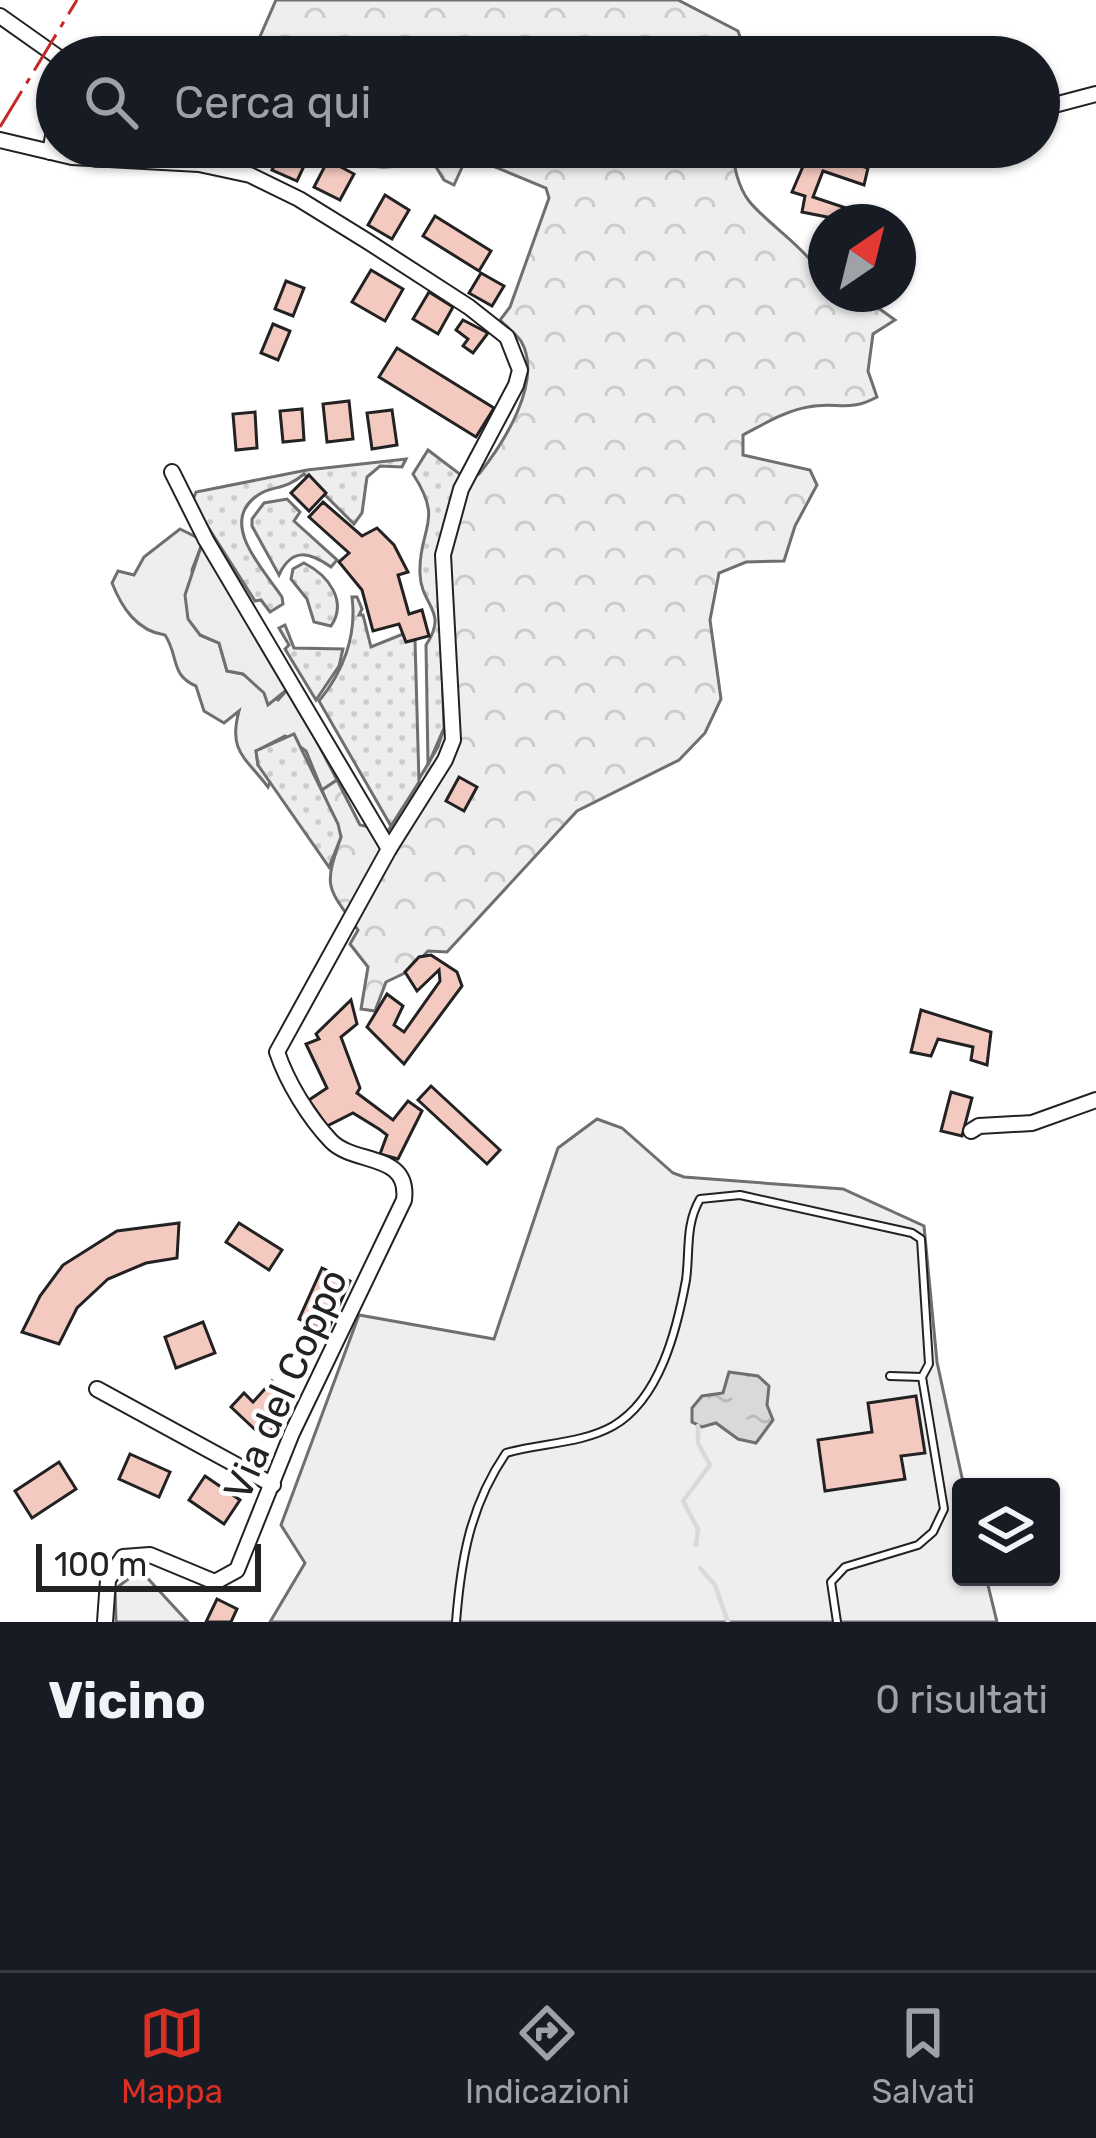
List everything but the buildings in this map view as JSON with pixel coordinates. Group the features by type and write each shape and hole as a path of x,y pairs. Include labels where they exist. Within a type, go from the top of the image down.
{"street":[{"path":"0,16 36,41"},
{"path":"1060,103 1096,94"},
{"path":"0,140 36,149"},
{"path":"172,472 206,540 389,849 445,760 452,740 443,556 461,489 520,370 512,346 496,326 418,274 299,199 250,176 216,168"},
{"name":"Via del Coppo","path":"105,1622 110,1572 128,1555 154,1556 205,1580 230,1577 240,1566 322,1369 397,1219 405,1195 401,1177 387,1162 345,1151 331,1141 295,1090 278,1052 389,849"},
{"path":"971,1131 979,1126 1032,1124 1096,1100"},
{"path":"97,1389 273,1484"}],"lane":[{"path":"456,1622 460,1577 478,1498 506,1454 569,1441 614,1425 646,1396 667,1350 686,1280 690,1217 700,1199 740,1195 921,1238 929,1364 922,1377 944,1509 933,1532 918,1544 845,1567 831,1582 836,1622"},
{"path":"890,1376 922,1377"}],"green space":[{"path":"276,0 678,0 740,36 260,36"},
{"path":"437,168 462,168 454,185 444,180"},
{"path":"498,168 736,168 745,195 808,257 808,312 884,312 895,320 873,334 868,371 877,397 850,406 799,409 743,435 743,455 810,470 817,485 795,526 784,561 746,562 719,573 710,620 721,699 705,733 679,760 577,811 447,952 428,951 409,971 386,982 375,1011 361,1009 368,967 350,944 358,930 331,886 341,837 322,790 337,780 360,825 388,831 438,747 444,728 438,546 461,475 479,474 509,429 524,393 527,357 521,341 500,320 510,307 549,198 546,188"},
{"path":"428,450 461,475 438,546 444,728 428,765 426,645 435,624 420,574 429,515 413,474"},
{"path":"406,459 402,467 380,466 367,477 362,513 354,524 304,474 254,498 245,509 243,535 282,597 283,604 270,612 261,600 255,601 192,502 196,492 307,470"},
{"path":"287,499 300,512 294,521 337,560 331,567 315,558 295,556 279,575 252,519 264,503"},
{"path":"180,529 202,544 192,570 200,635 219,643 227,671 243,674 278,700 289,688 337,780 322,790 306,751 285,736 256,751 258,765 271,780 268,787 237,745 239,711 224,723 204,711 196,686 178,671 165,635 139,623 121,601 112,583 118,571 134,575 144,557"},
{"path":"304,563 333,590 337,607 331,626 314,622 307,599 291,579 293,569"},
{"path":"352,597 357,597 362,609 359,615 363,615 371,647 403,634 406,642 415,640 419,782 391,826 319,701 346,653"},
{"path":"285,625 294,648 343,649 339,666 316,700 285,649 289,645 279,628"},
{"path":"294,734 338,824 341,837 329,867 258,765 256,751"},
{"path":"597,1119 622,1128 673,1173 684,1177 843,1189 924,1226 937,1362 962,1478 952,1478 952,1586 988,1586 997,1622 270,1622 305,1563 281,1525 359,1315 494,1339 558,1148"},
{"path":"140,1570 188,1622 116,1622 115,1589"}],"shaded area":[{"path":"202,544 289,688 268,705 264,693 243,674 227,671 219,643 200,635 188,619 185,595"}],"water":[{"path":"729,1372 758,1376 769,1386 767,1405 773,1420 756,1443 738,1439 716,1423 702,1427 692,1422 692,1408 702,1396 723,1393"}],"waterway":[{"path":"696,1545 698,1529 683,1501 710,1465 698,1443 698,1426"},
{"path":"700,1568 715,1585 728,1622"}],"power":[{"path":"55,36 77,0"},
{"path":"0,127 36,68"}]}
